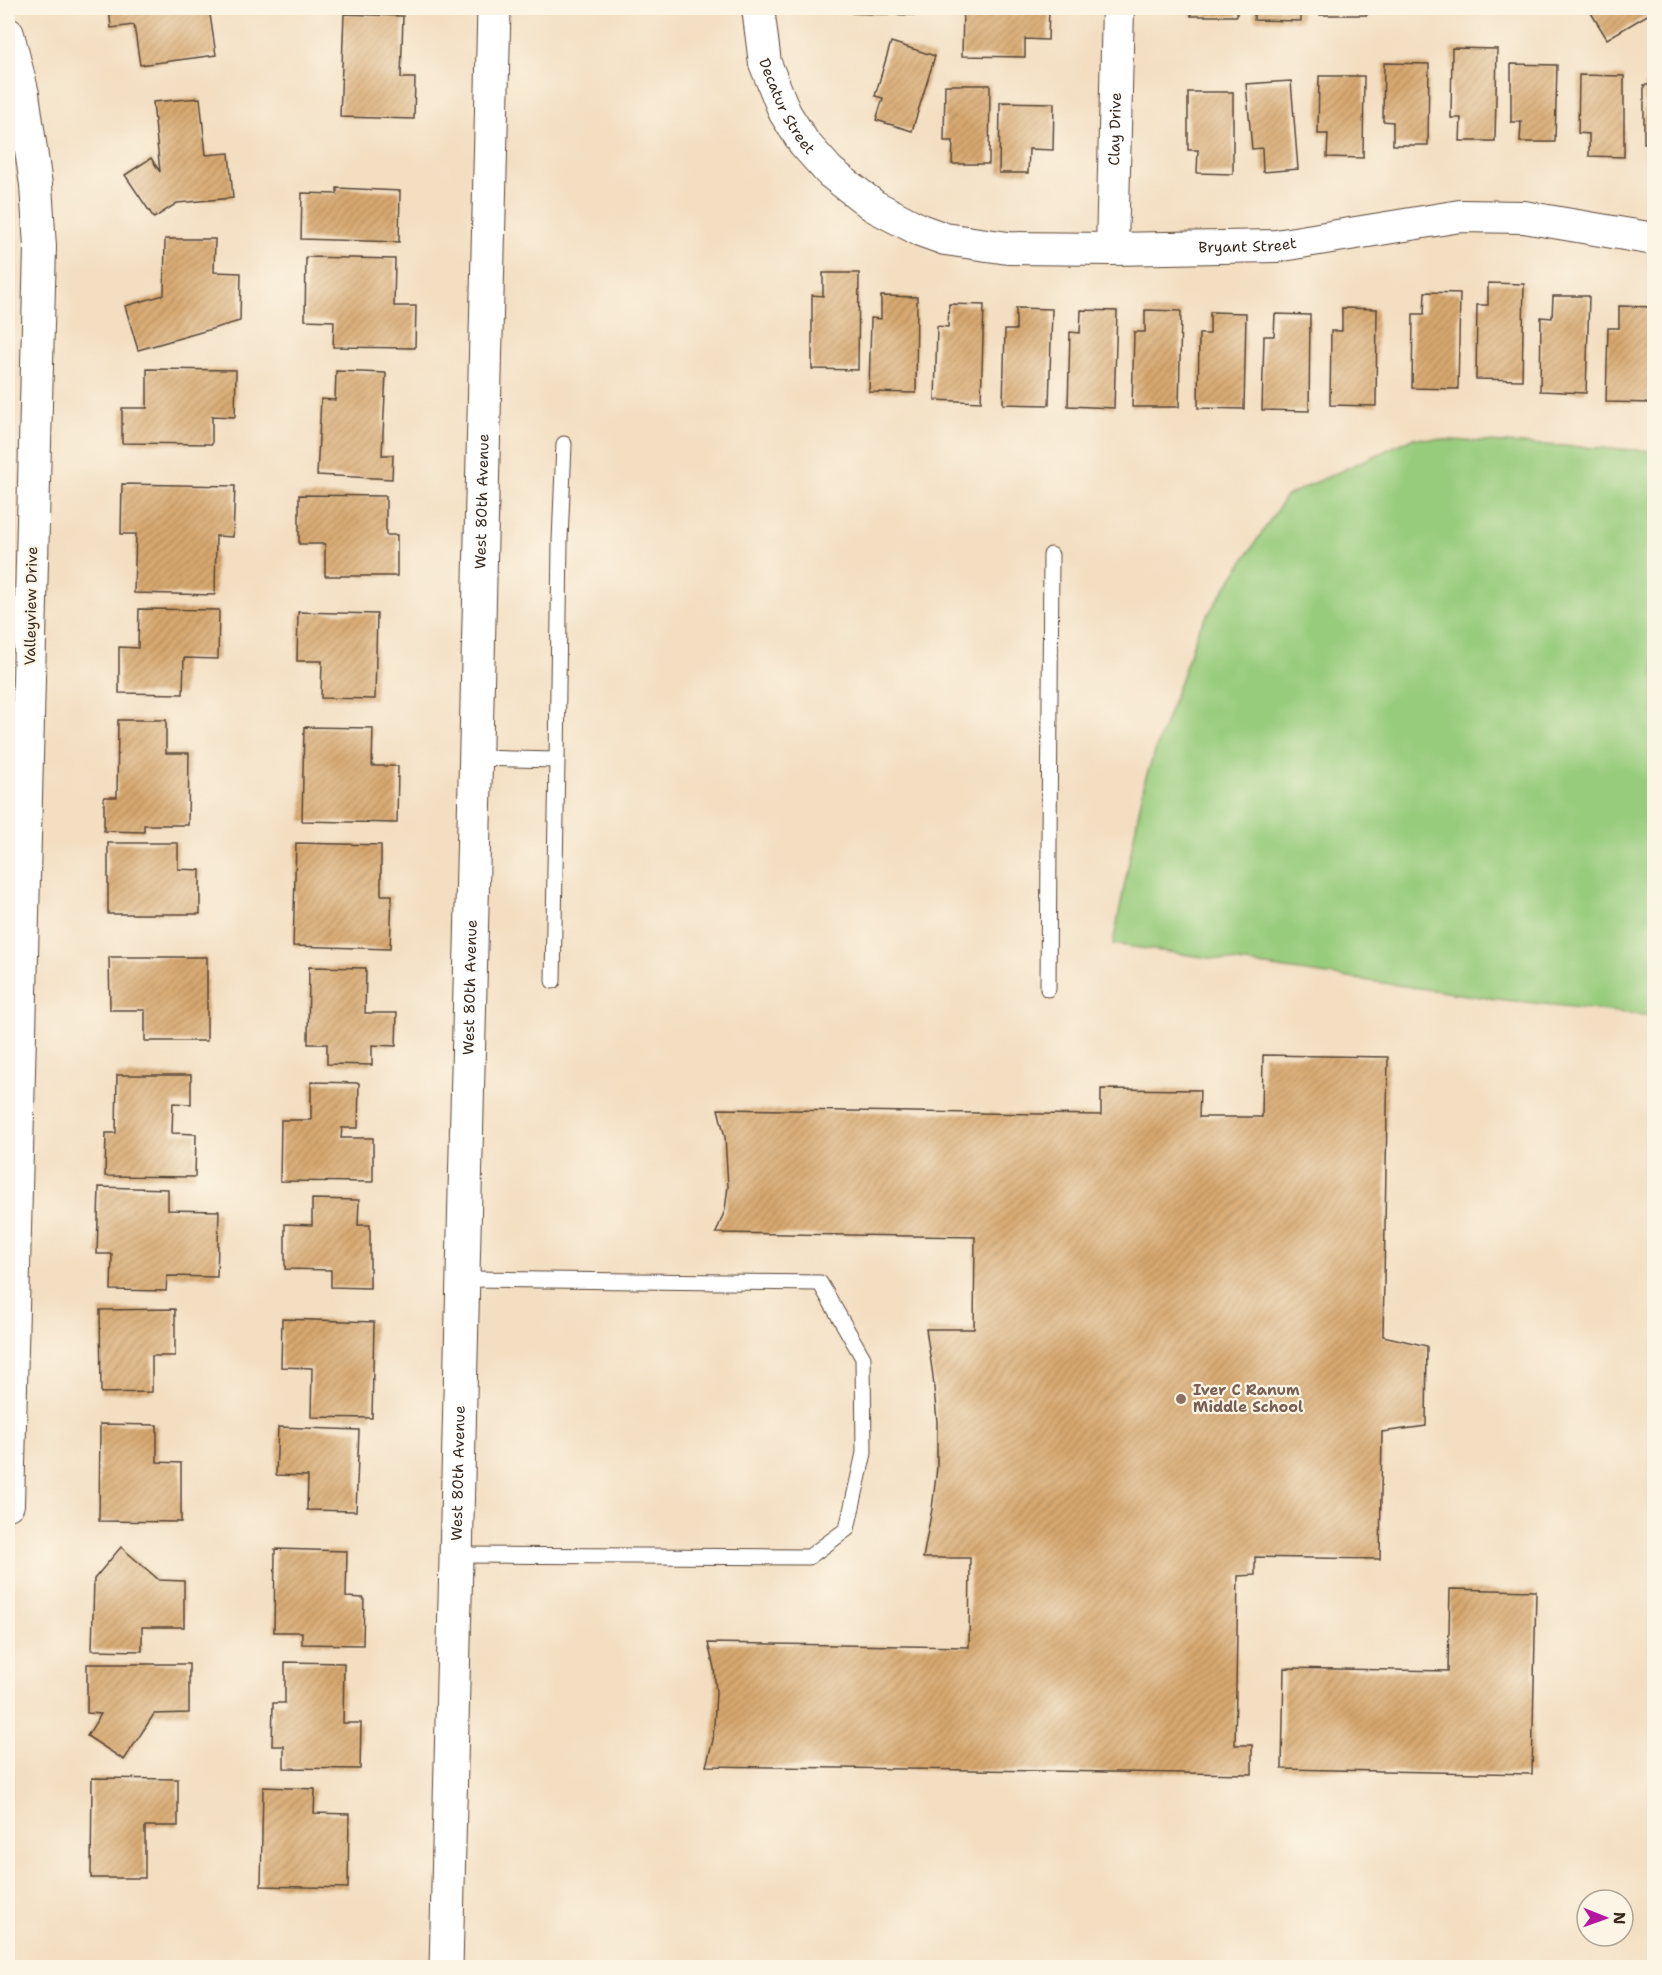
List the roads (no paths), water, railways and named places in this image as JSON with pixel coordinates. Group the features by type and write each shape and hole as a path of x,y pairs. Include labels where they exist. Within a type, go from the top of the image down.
{"street":[{"name":"West 80th Avenue","path":"446,1968 494,8"},
{"name":"Decatur Street","path":"758,8 765,63 785,113 804,143 830,172 850,188"},
{"name":"Clay Drive","path":"1112,249 1118,8"},
{"name":"Valleyview Drive","path":"8,34 23,94 36,185 40,247 8,1504"},
{"name":"Bryant Street","path":"850,188 874,206 920,230 945,239 1008,248 1276,246 1460,216 1524,217 1654,239"}],"lane":[{"path":"553,981 560,541 564,444"},
{"path":"1048,989 1051,555"},
{"path":"476,758 557,760"},
{"path":"456,1556 809,1557 847,1529 864,1454 863,1358 820,1283 463,1279"}],"place":[{"name":"Iver C Ranum Middle School","path":"1181,1399"}]}
